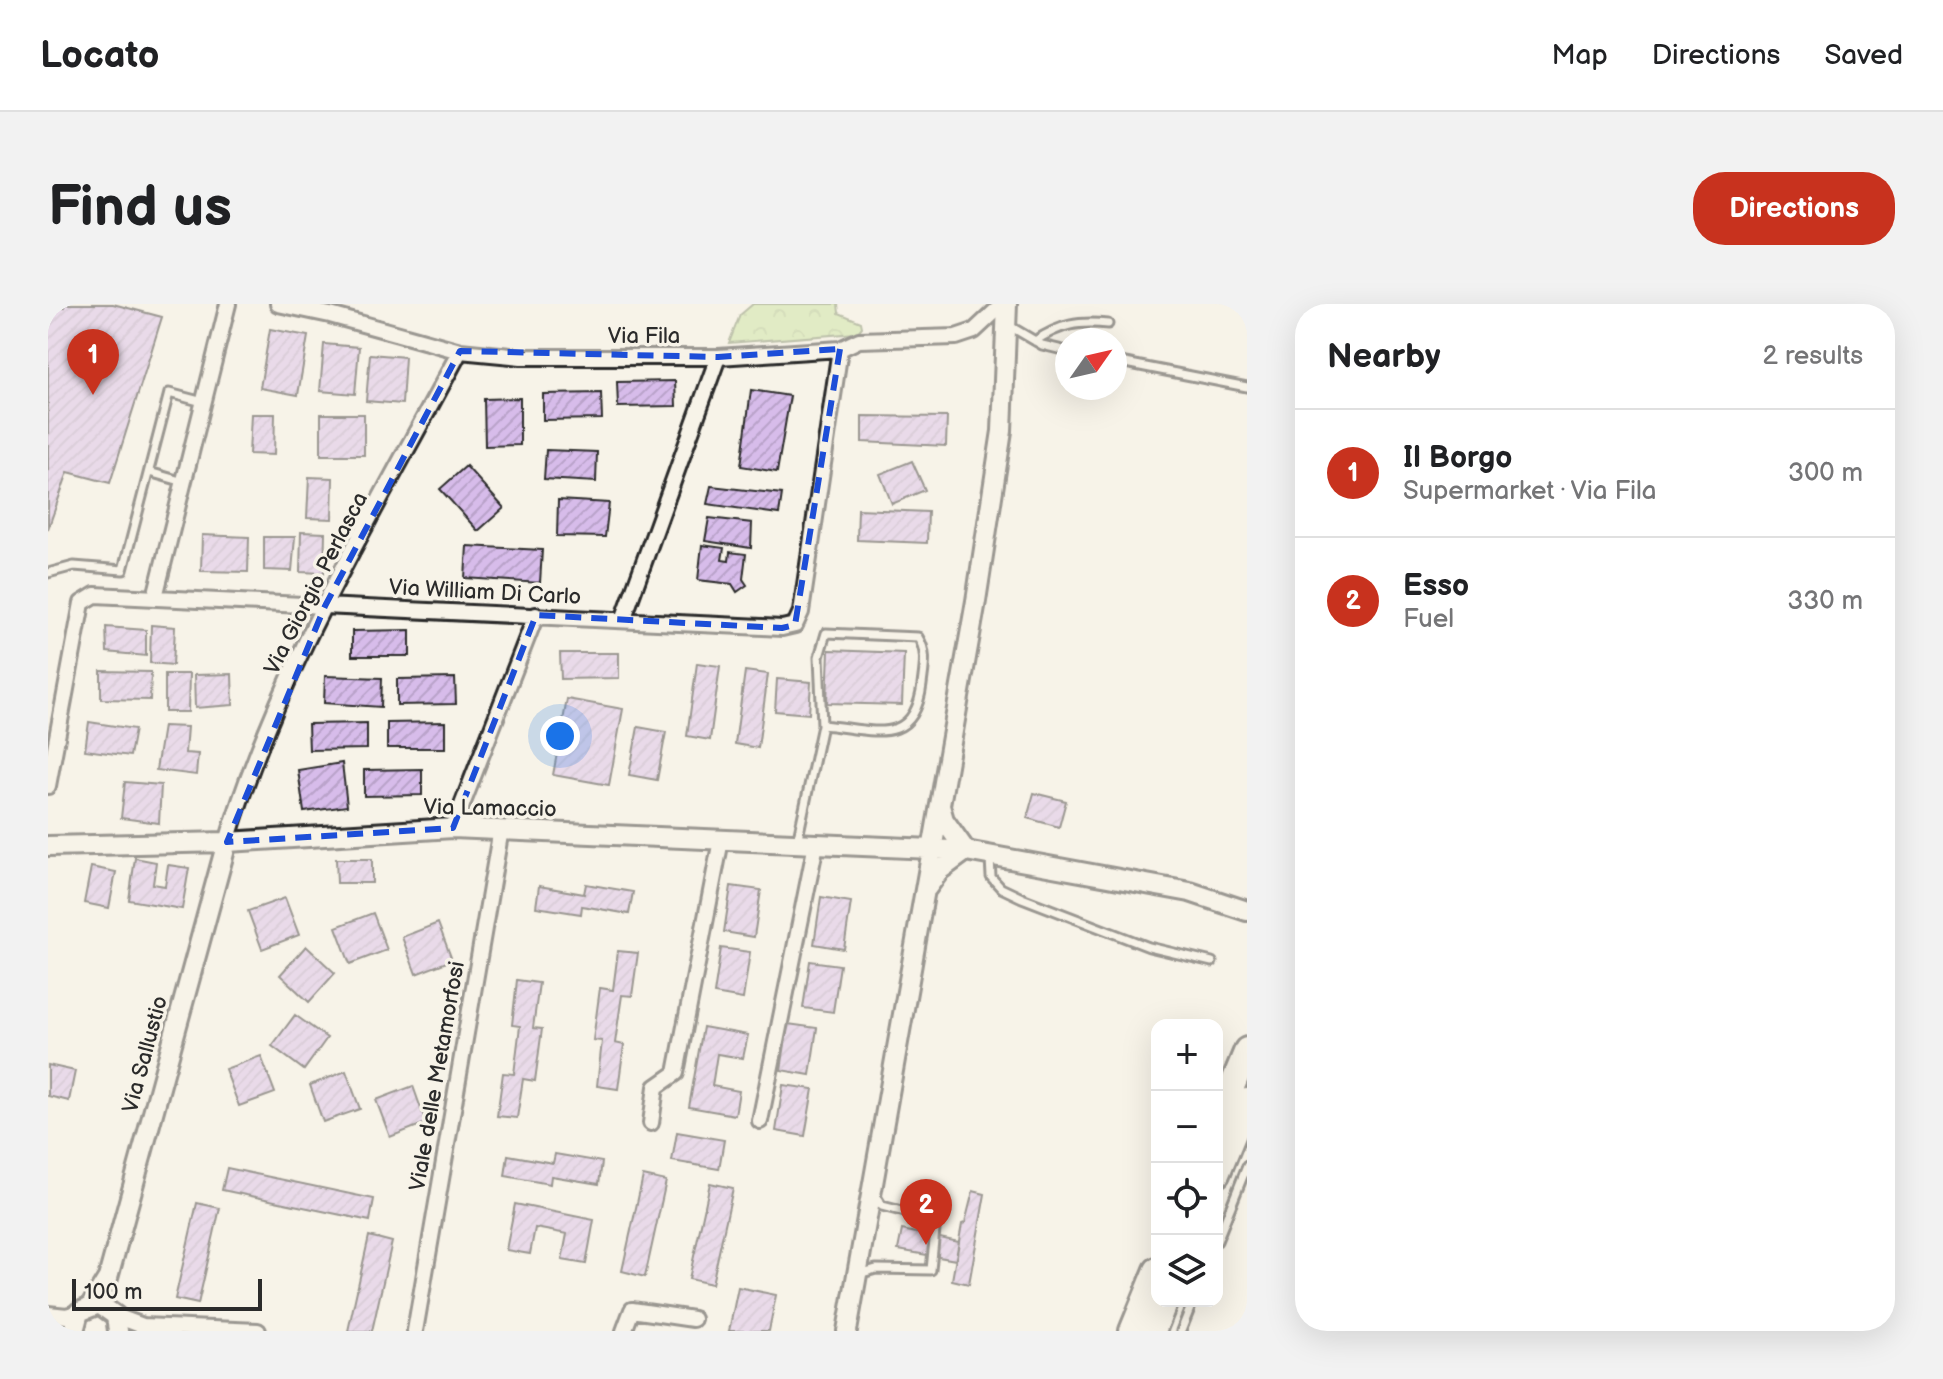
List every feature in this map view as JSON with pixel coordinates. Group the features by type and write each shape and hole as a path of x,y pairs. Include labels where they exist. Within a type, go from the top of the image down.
{"highway":[{"path":"1223,1108 1247,1050"},
{"path":"1222,1163 1247,1101"},
{"path":"1132,1331 1151,1285"},
{"path":"1153,1331 1163,1307"}],"street":[{"path":"155,597 228,304"},
{"name":"Via Fila","path":"278,304 460,351 521,357 718,357 840,349 859,340 956,337 974,331 1005,304"},
{"path":"847,1331 1002,431 1008,325 1005,304"},
{"name":"Via William Di Carlo","path":"48,786 53,730 82,603 95,595 782,628 795,625 801,612 840,349"},
{"name":"Via Giorgio Perlasca","path":"227,842 270,727 325,606 460,351"},
{"path":"623,620 718,357"},
{"path":"453,828 536,615"},
{"path":"923,894 940,870 966,851 944,820 939,803"},
{"name":"Via Lamaccio","path":"48,846 227,842 453,828 932,849 966,851 1190,892 1247,911"},
{"name":"Viale delle Metamorfosi","path":"416,1324 501,829"},
{"path":"651,1123 656,1087 676,1073 721,840"},
{"name":"Via Sallustio","path":"73,1331 85,1308 108,1278 227,842"},
{"path":"760,1121 816,844"},
{"name":"Via Sallustio","path":"108,1278 118,1322"},
{"path":"48,1314 67,1316 85,1308 118,1322 143,1326 258,1331"},
{"path":"624,1331 632,1310 693,1319"},
{"path":"48,1314 73,1331"},
{"path":"407,1331 416,1324"}],"lane":[{"path":"1035,341 1064,324 1081,321 1108,324"},
{"path":"1008,325 1035,341 1055,347"},
{"path":"1127,363 1247,387"},
{"path":"48,573 74,566 123,570 169,393 203,402"},
{"path":"149,472 184,482"},
{"path":"797,843 822,725 819,657 826,633 918,637 926,649 919,706 909,723 898,731 822,725"},
{"path":"989,855 991,877 1001,888 1149,947 1212,962"},
{"path":"1219,1235 1247,1166"},
{"path":"857,1274 876,1269 931,1270 936,1220 882,1206 871,1190"},
{"path":"1181,1331 1191,1307"}],"highlighted area":[{"path":"840,349 795,625 782,628 536,615 453,828 227,842 325,606 460,351 718,357"}],"green space":[{"path":"753,304 838,304 839,313 861,322 862,327 857,333 729,343 740,315"}],"building":[{"path":"48,304 64,307 65,304 113,304 162,317 110,483 68,472 48,529"},
{"path":"270,329 308,336 298,395 260,388"},
{"path":"324,344 359,347 355,394 320,391"},
{"path":"370,354 405,357 402,404 366,401"},
{"path":"675,381 676,406 618,407 617,382"},
{"path":"751,390 790,396 777,472 741,466"},
{"path":"601,393 602,419 543,420 543,394"},
{"path":"520,398 520,445 485,446 484,399"},
{"path":"251,414 275,414 274,455 249,454"},
{"path":"321,414 364,414 364,455 321,455"},
{"path":"862,416 947,417 946,446 862,442"},
{"path":"546,450 597,452 596,482 544,479"},
{"path":"912,461 925,490 892,504 880,474"},
{"path":"466,466 504,508 478,531 440,489"},
{"path":"309,477 333,478 332,519 307,518"},
{"path":"711,486 782,494 779,514 707,504"},
{"path":"558,500 609,503 605,537 557,536"},
{"path":"858,509 928,512 927,543 857,540"},
{"path":"709,518 752,523 751,548 705,541"},
{"path":"301,532 325,533 324,573 300,572"},
{"path":"202,535 249,537 248,572 201,571"},
{"path":"264,537 295,537 292,571 264,570"},
{"path":"702,545 724,548 722,560 729,561 730,552 746,554 743,579 747,585 737,592 732,584 698,580"},
{"path":"467,546 542,550 540,583 465,578"},
{"path":"151,625 175,627 173,665 150,663"},
{"path":"106,627 146,630 146,656 107,652"},
{"path":"410,630 410,656 352,656 352,631"},
{"path":"829,650 904,653 902,705 827,703"},
{"path":"560,653 619,653 619,678 561,679"},
{"path":"697,663 720,666 710,740 687,736"},
{"path":"101,671 151,672 150,700 101,699"},
{"path":"745,671 768,674 758,748 735,744"},
{"path":"165,674 189,674 188,712 165,712"},
{"path":"232,674 233,705 195,708 194,675"},
{"path":"325,676 382,678 381,707 324,703"},
{"path":"455,678 456,704 397,705 397,679"},
{"path":"777,679 811,682 809,714 775,711"},
{"path":"567,699 623,709 609,785 553,775"},
{"path":"89,722 135,729 130,756 85,750"},
{"path":"445,722 445,748 387,748 387,723"},
{"path":"367,723 367,749 309,750 308,724"},
{"path":"163,726 187,727 185,753 198,754 196,775 156,770"},
{"path":"638,727 666,732 657,780 629,775"},
{"path":"342,763 347,806 304,812 298,770"},
{"path":"422,769 422,795 364,796 364,770"},
{"path":"125,782 161,785 159,823 121,818"},
{"path":"1034,793 1066,801 1059,827 1027,818"},
{"path":"135,858 156,862 153,884 165,886 168,865 189,868 182,909 129,900"},
{"path":"336,859 372,859 372,883 337,883"},
{"path":"91,867 116,872 109,908 84,903"},
{"path":"586,884 633,892 629,914 582,906 581,914 536,907 539,886 584,894"},
{"path":"731,886 761,890 754,937 724,932"},
{"path":"821,897 851,902 844,949 814,944"},
{"path":"285,898 299,935 262,949 248,911"},
{"path":"373,913 387,950 350,964 336,927"},
{"path":"438,923 452,960 416,974 402,937"},
{"path":"306,946 335,973 309,1002 280,975"},
{"path":"721,948 750,952 743,999 714,994"},
{"path":"618,951 638,953 632,996 622,995 615,1043 624,1045 618,1089 597,1086 602,1041 593,1040 600,988 613,990"},
{"path":"810,961 840,965 833,1012 803,1008"},
{"path":"517,980 539,983 533,1028 542,1029 535,1081 523,1079 517,1118 497,1116 503,1073 514,1074 520,1026 512,1025"},
{"path":"295,1015 327,1038 304,1070 272,1046"},
{"path":"788,1024 817,1028 810,1075 781,1070"},
{"path":"703,1027 748,1035 743,1058 717,1054 712,1086 739,1091 735,1115 689,1107"},
{"path":"261,1056 275,1093 239,1106 225,1069"},
{"path":"48,1065 75,1071 69,1101 48,1096"},
{"path":"346,1071 360,1109 323,1122 310,1085"},
{"path":"783,1085 813,1089 805,1136 776,1131"},
{"path":"413,1086 426,1123 390,1137 376,1100"},
{"path":"677,1132 724,1140 719,1169 672,1161"},
{"path":"555,1154 602,1162 599,1184 551,1176 550,1184 505,1176 508,1155 553,1163"},
{"path":"227,1168 374,1199 370,1221 222,1190"},
{"path":"643,1176 666,1181 645,1277 622,1271"},
{"path":"710,1183 733,1188 712,1284 689,1279"},
{"path":"973,1191 985,1194 969,1284 952,1280 962,1224 965,1223"},
{"path":"197,1203 220,1208 198,1304 175,1299"},
{"path":"515,1204 594,1220 586,1264 562,1260 567,1234 535,1228 530,1254 506,1250"},
{"path":"902,1230 959,1242 956,1260 898,1250"},
{"path":"369,1236 392,1242 372,1331 348,1331"},
{"path":"738,1287 776,1295 769,1331 729,1331"}],"place":[{"name":"Il Borgo","path":"93,395"},
{"name":"Esso","path":"926,1245"}]}
